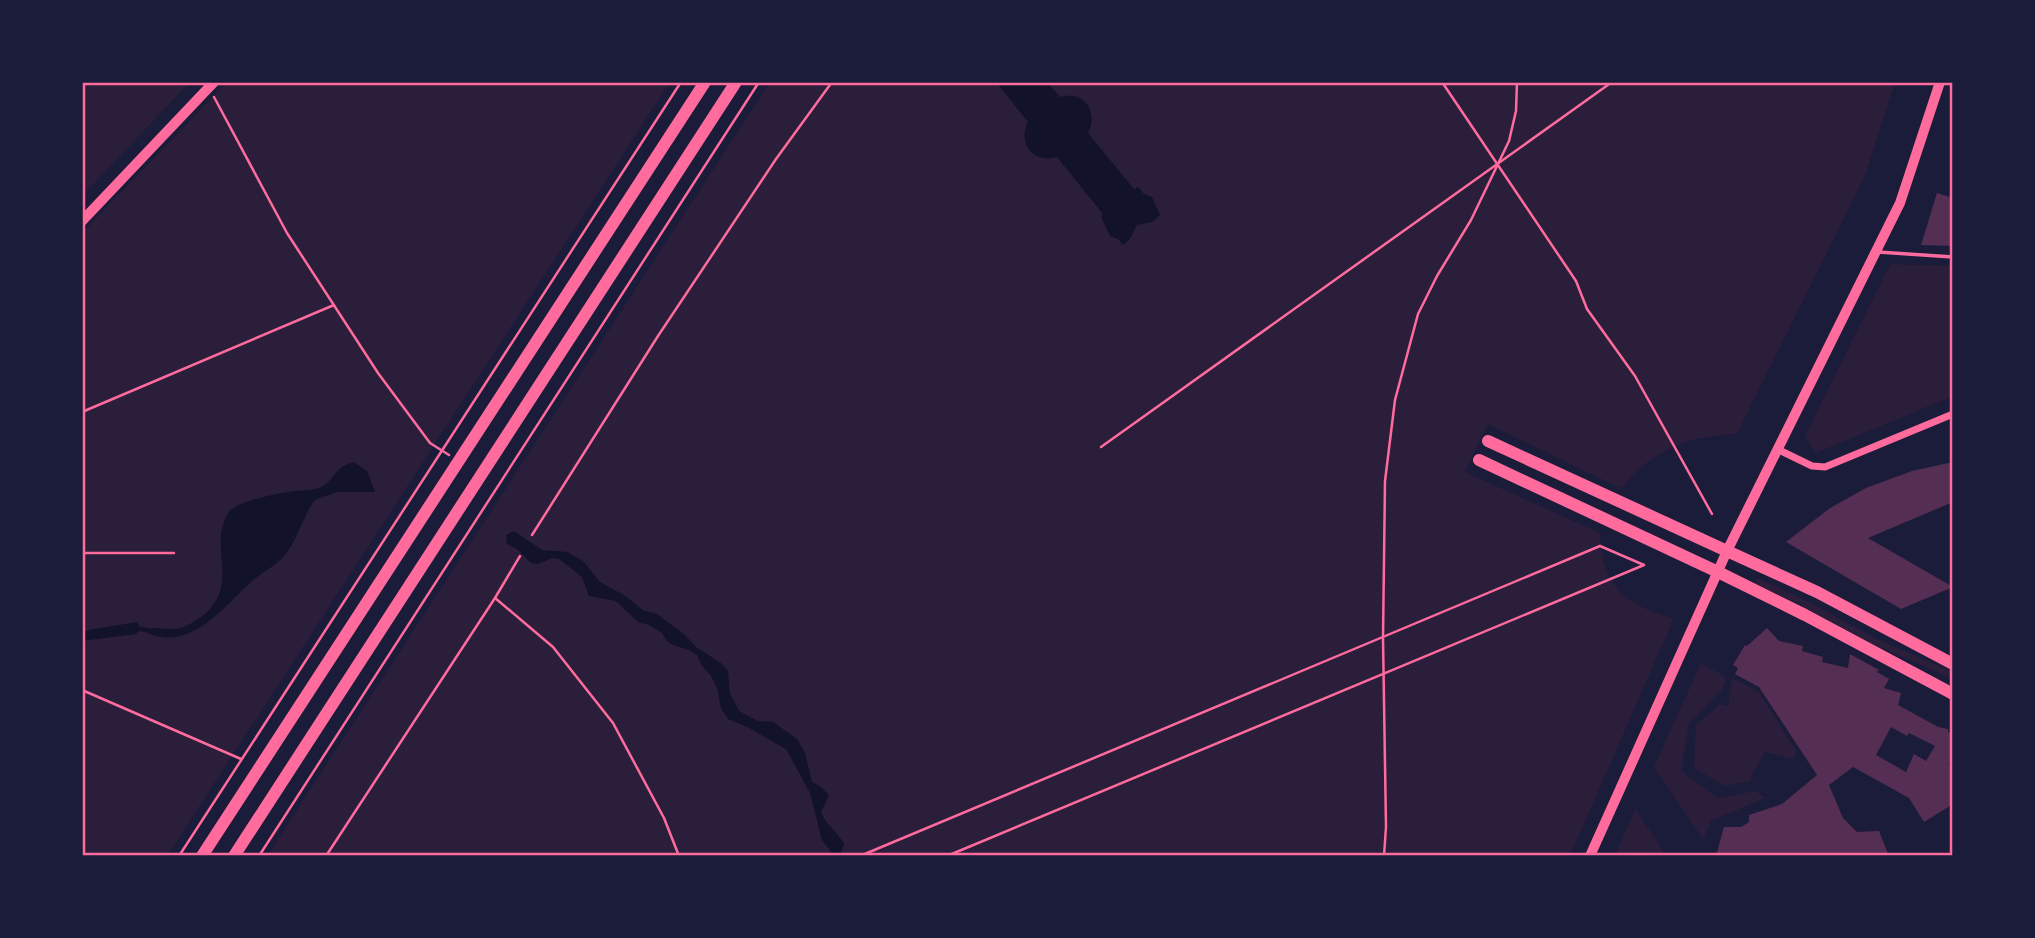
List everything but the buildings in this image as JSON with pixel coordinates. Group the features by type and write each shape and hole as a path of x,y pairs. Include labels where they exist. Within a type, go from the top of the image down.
{"main road":[{"path":"202,856 705,82"},
{"path":"234,856 736,82"},
{"path":"1590,856 1727,551 1908,183 1940,82"},
{"path":"1488,441 1817,592 1953,664"},
{"path":"1479,460 1718,572 1953,694"}],"street":[{"path":"82,221 208,84"},
{"path":"1777,449 1812,467 1825,467 1953,414"}],"lane":[{"path":"1876,251 1953,257"}],"path":[{"path":"178,856 681,82"},
{"path":"259,856 759,82"},
{"path":"532,535 657,336 776,159 832,82"},
{"path":"1442,82 1576,281 1587,309 1635,376 1712,514"},
{"path":"1384,856 1385,481 1390,430 1401,375 1418,314 1437,276 1471,220 1509,141 1517,82"},
{"path":"1101,447 1612,82"},
{"path":"208,84 287,233 378,373 430,443 458,461"},
{"path":"82,412 334,305"},
{"path":"860,856 1600,546 1644,565 947,856"},
{"path":"82,553 174,553"},
{"path":"326,856 520,556"},
{"path":"495,598 553,647 613,723 664,818 679,856"},
{"path":"82,690 241,759"}],"shaded area":[{"path":"82,82 190,82 82,196"},
{"path":"227,82 670,82 167,856 82,856 82,233"},
{"path":"770,82 1895,82 1865,176 1737,434 1703,438 1672,448 1645,465 1622,489 1488,424 1465,472 1600,533 1605,567 1619,591 1642,607 1674,618 1570,856 267,856"},
{"path":"996,82 1047,82 1060,97 1076,97 1087,104 1092,117 1088,133 1134,189 1138,187 1144,194 1152,197 1160,215 1152,222 1137,225 1130,239 1123,245 1110,236 1101,217 1103,214 1057,157 1041,158 1030,151 1025,138 1028,122"},
{"path":"1890,264 1953,266 1953,396 1816,453 1805,436"},
{"path":"354,462 367,471 375,492 337,492 315,500 283,557 254,579 204,625 177,637 162,637 146,632 146,629 151,628 174,629 186,626 206,613 216,601 221,589 221,537 229,512 249,501 318,488 326,484 342,467"},
{"path":"514,531 542,550 567,552 583,561 600,582 624,595 643,610 657,614 696,647 721,663 728,671 730,693 739,711 758,721 773,722 797,739 805,753 812,782 829,795 821,812 844,844 840,855 834,856 822,840 810,793 786,749 728,719 721,708 717,688 697,655 673,645 661,632 638,622 616,601 589,596 582,577 559,559 531,563 517,549 507,544 506,535"},
{"path":"1757,578 1809,602 1877,639 1953,672 1953,679 1866,641 1799,604 1755,584"},
{"path":"137,622 141,629 136,634 82,641 82,633 89,630"},
{"path":"1701,663 1726,677 1722,690 1689,723 1681,771 1718,798 1756,791 1765,798 1711,821 1703,839 1654,767"},
{"path":"1732,678 1758,691 1797,752 1793,759 1765,752 1751,777 1752,781 1725,786 1694,768 1696,725 1720,704 1728,706"},
{"path":"1635,809 1667,856 1615,856"}],"waterway":[{"path":"141,629 146,630"}]}
